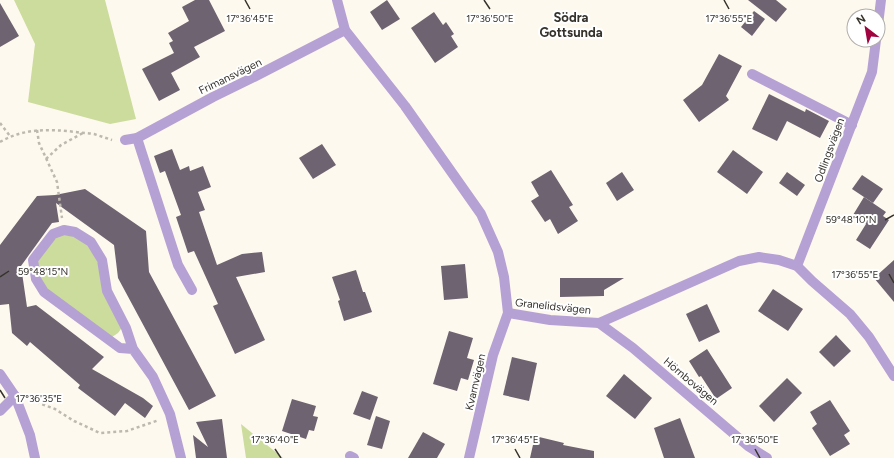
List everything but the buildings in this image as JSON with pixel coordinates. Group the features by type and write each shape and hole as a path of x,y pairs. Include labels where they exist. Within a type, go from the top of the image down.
{"street":[{"name":"Granelidsvägen","path":"337,0 345,30 405,106 481,214 498,252 504,277 508,313 550,320 599,323 739,261 758,257 779,260 797,266 850,314 870,337 894,376"},
{"name":"Frimansvägen","path":"125,140 137,138 213,96 254,78 345,30"},
{"name":"Odlingsvägen","path":"797,266 872,72 875,48"},
{"path":"752,74 852,125"},
{"path":"137,138 178,265 192,290"},
{"path":"133,349 120,348 44,292 36,279 33,260 53,234 64,230 75,232 91,242 102,260 107,291 126,328 133,349 153,377 170,414 181,458"},
{"name":"Kvarnvägen","path":"469,458 493,355 508,313"},
{"name":"Hörnbovägen","path":"599,323 633,348 748,446 767,458"},
{"path":"0,374 15,396 30,436 35,458"},
{"path":"0,411 15,396"}],"path":[{"path":"0,123 10,136"},
{"path":"0,142 10,136 31,130 94,134 118,141 125,140"},
{"path":"37,130 39,143 57,182 64,230"},
{"path":"46,159 60,145 84,133"},
{"path":"15,396 55,409 74,422 100,433 127,431 170,414"}],"green space":[{"path":"14,0 105,0 136,119 110,124 28,102 35,44"},
{"path":"64,230 91,242 107,291 124,325 118,333 109,339 44,292 33,260"},
{"path":"241,424 283,458 246,458"}],"district":[{"name":"Södra Gottsunda","path":"571,24"}]}
